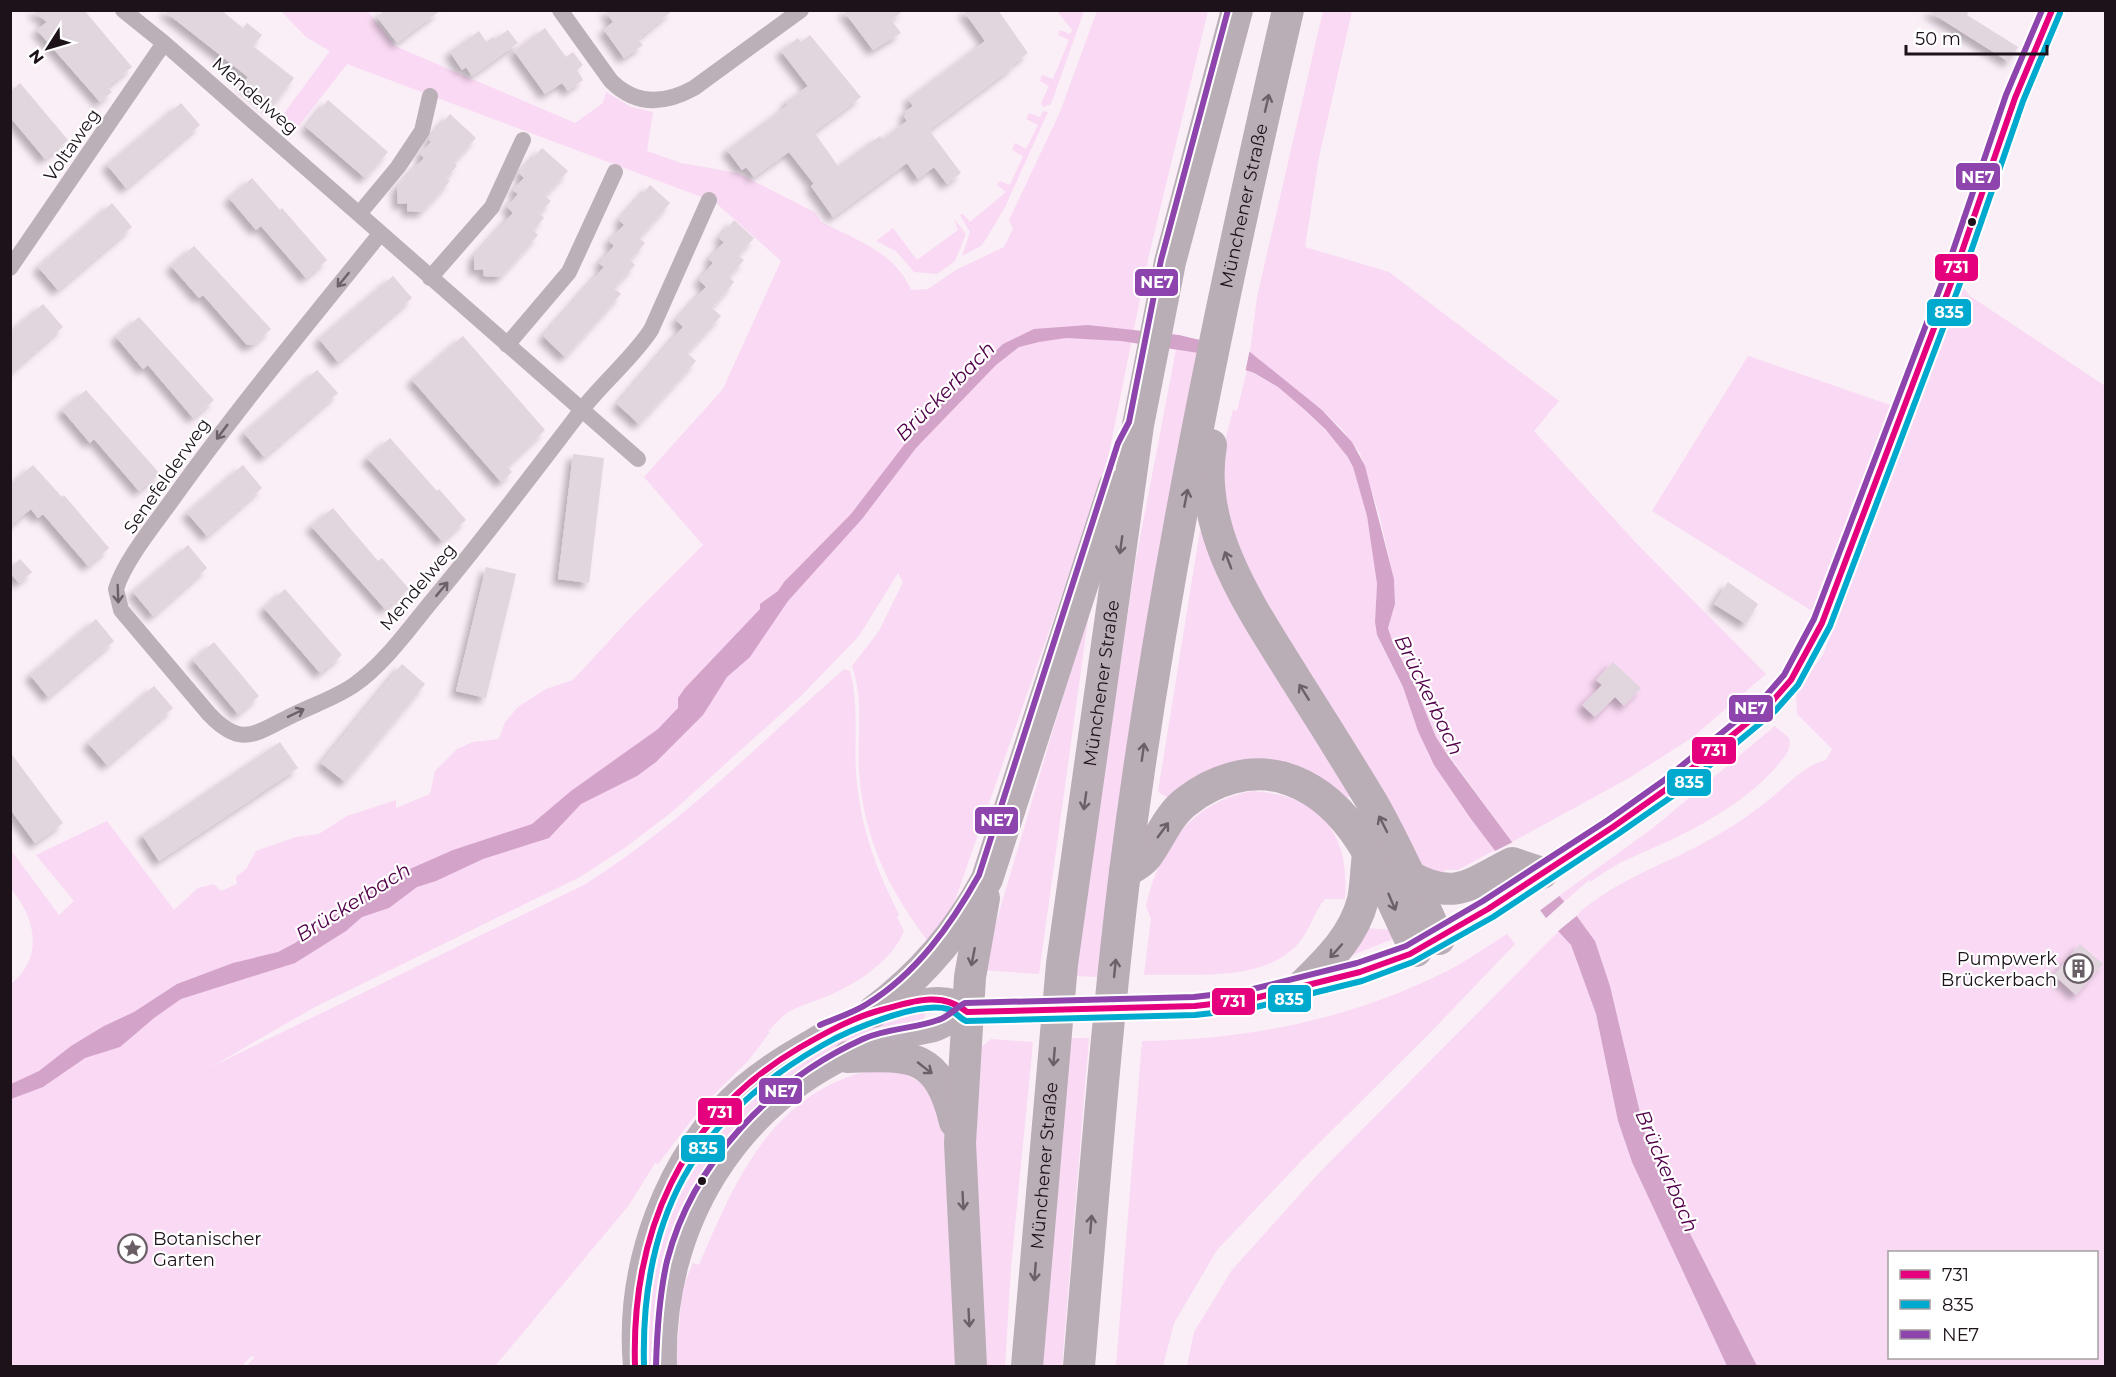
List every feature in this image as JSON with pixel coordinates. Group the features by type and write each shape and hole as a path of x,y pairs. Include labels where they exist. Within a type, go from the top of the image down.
{"highway":[{"name":"Münchener Straße","path":"1027,1366 1062,964 1138,425 1170,262 1237,10"},
{"name":"Münchener Straße","path":"1079,1366 1100,1110 1125,872 1170,581 1211,404 1220,316 1288,10"},
{"path":"1211,404 1209,457 1212,503 1220,537 1231,567 1254,613 1374,807 1409,876 1427,945"},
{"path":"971,1366 960,1143 970,977 987,879 1127,446 1138,425"},
{"path":"1125,872 1146,857 1154,842 1184,802 1213,785 1248,774 1268,774 1292,780 1332,803 1347,820 1427,945"},
{"path":"1299,988 1339,949 1348,935 1362,902 1368,854"},
{"path":"1409,876 1439,890 1456,890 1512,863 1542,873"},
{"path":"873,1012 914,979 944,947 968,914 987,879"},
{"path":"848,1058 897,1056 917,1061 929,1070 949,1098 960,1143"}],"street":[{"name":"Mendelweg","path":"123,10 164,43 638,459"},
{"path":"560,10 611,81 628,94 649,100 677,98 694,88 801,10"},
{"path":"665,1366 666,1312 672,1281 681,1246 708,1185 737,1141 797,1087 866,1047 949,1026 967,1012 1195,1006 1247,1000 1360,972 1427,945 1488,909 1668,788 1769,705 1791,680 1822,623 1891,444 2014,98 2052,10"},
{"name":"Voltaweg","path":"10,268 164,43"},
{"path":"358,214 398,167 422,130 430,96"},
{"path":"430,278 492,207 523,140"},
{"path":"507,345 569,272 615,172"},
{"name":"Mendelweg","path":"242,735 258,731 325,700 363,678 419,616 532,478 581,411 641,346 651,330 709,201"},
{"name":"Senefelderweg","path":"242,735 225,730 162,659 121,610 116,589 152,528 206,454 260,382 380,234"},
{"path":"635,1366 634,1310 639,1278 666,1193 687,1154 719,1112 743,1087 823,1033 873,1012 938,999 954,1001 967,1012"}],"shaded area":[{"path":"281,11 368,11 395,46 575,123 603,103 606,92 631,107 653,112 647,151 681,163 738,173 816,213 821,222 873,248 885,257 904,277 911,290 928,289 956,270 1004,247 1013,229 1009,220 1060,112 1097,11 1208,11 1148,259 1106,468 945,929 931,945 903,905 881,864 866,819 859,770 859,705 852,666 879,631 903,582 898,573 859,636 803,694 673,811 626,847 580,877 315,1007 209,1068 584,885 619,862 686,810 844,669 850,671 856,722 856,773 861,810 876,863 899,914 897,917 904,931 891,952 872,970 839,991 789,1012 768,1031 770,1032 748,1061 703,1105 658,1164 655,1163 629,1205 495,1366 247,1366 255,1357 251,1356 242,1366 11,1366 11,984 22,973 28,962 33,937 26,912 11,889 10,849 59,915 74,901 36,855 107,821 174,910 198,888 214,884 221,891 237,884 236,877 246,869 256,851 296,837 319,834 347,816 396,800 396,808 430,794 435,771 457,749 473,742 499,739 505,722 518,707 546,689 573,680 634,614 703,545 644,477 723,389 781,261 715,202 347,64 294,132 281,122 285,112 330,51 306,37"},
{"path":"1057,11 1084,11 1051,104 1044,107 1041,104 1049,86 1040,81 1042,75 1053,79 1069,40 1058,35 1060,30 1070,34 1072,30"},
{"path":"1323,11 1352,11 1319,157 1305,247 1389,272 1559,401 1534,431 1636,543 1766,674 1693,737 1629,778 1512,842 1436,737 1412,679 1390,635 1388,628 1395,604 1394,579 1379,514 1360,453 1341,428 1322,410 1250,352 1257,297"},
{"path":"1043,111 1048,112 1005,207 981,246 962,256 970,232 960,215 963,214 970,222 1006,192 997,185 1000,181 1010,185 1023,156 1012,150 1015,143 1026,149 1038,125 1026,119 1029,113 1040,117"},
{"path":"954,219 966,234 955,261 937,274 914,272 896,251 876,241 893,228 917,260 958,230"},
{"path":"1963,287 1970,296 2105,386 2105,1366 1757,1366 1662,1178 1647,1142 1610,986 1595,941 1576,915 1620,884 1725,831 1811,766 1826,760 1832,749 1797,714 1796,690 1823,655"},
{"path":"1176,350 1198,353 1098,977 1074,976 1136,559"},
{"path":"1748,356 1893,406 1817,614 1652,511"},
{"path":"1247,370 1278,387 1305,410 1340,445 1353,467 1367,516 1377,584 1375,622 1377,635 1403,687 1429,756 1495,850 1458,870 1445,870 1440,880 1416,859 1229,540 1222,453 1233,410 1237,411"},
{"path":"1200,530 1220,577 1353,795 1345,799 1312,774 1171,799 1158,792"},
{"path":"1090,605 1039,974 982,970"},
{"path":"1775,726 1789,738 1788,750 1768,776 1746,795 1722,812 1673,839 1625,861 1591,882 1589,880 1564,902 1559,896 1653,828"},
{"path":"1252,791 1276,794 1296,800 1313,809 1326,821 1336,836 1342,854 1345,899 1325,899 1296,946 1281,958 1264,966 1224,974 1144,975 1151,919 1146,906 1152,885 1169,847 1181,831 1212,805"},
{"path":"1366,928 1393,930 1401,936 1352,955"},
{"path":"1560,930 1571,945 1596,1014 1618,1121 1632,1162 1727,1366 1187,1366 1194,1332 1232,1270 1319,1173"},
{"path":"1507,934 1515,944 1428,1035 1303,1159 1217,1250 1174,1323 1163,1366 1116,1366 1142,1041 1219,1037 1333,1015 1369,1004 1441,974"},
{"path":"925,1012 924,1023 899,1029 719,1151 656,1366 643,1366 645,1301 656,1250 681,1189 698,1159 718,1131 764,1082 789,1064 855,1033"},
{"path":"1069,1038 1089,1038 1062,1366 1039,1366"},
{"path":"991,1039 1033,1042 1011,1267 1005,1366 981,1366 971,1069 979,1049"},
{"path":"881,1068 903,1073 927,1086 937,1096 946,1141 956,1366 676,1366 682,1290 693,1263 699,1265 728,1199 764,1141 786,1116 813,1095 844,1079"}],"water":[{"name":"Brückerbach","path":"1088,325 1179,335 1250,352 1322,410 1352,442 1365,466 1394,579 1395,604 1388,628 1393,643 1412,679 1436,737 1449,757 1512,842 1576,915 1595,941 1610,986 1647,1142 1662,1178 1757,1366 1727,1366 1632,1162 1618,1121 1596,1014 1571,945 1546,918 1471,819 1434,765 1418,731 1403,687 1377,635 1375,622 1377,584 1367,516 1353,467 1347,456 1326,430 1305,410 1278,387 1254,373 1198,353 1121,341 1066,338 1039,342 1019,347 996,365 916,448 862,519 788,601 750,657 727,677 703,715 656,762 637,776 581,804 549,838 483,859 436,881 417,887 389,908 362,917 346,931 295,963 181,999 120,1047 85,1058 43,1087 11,1099 11,1084 39,1071 71,1046 104,1026 134,1012 177,984 233,963 278,952 295,943 357,899 403,872 453,850 532,824 571,791 658,729 678,708 678,698 685,688 760,609 760,604 778,591 784,582 851,514 917,428 1003,344 1034,329"}],"pier":[{"path":"1201,336 1250,349 1245,373 1198,356"},
{"path":"1515,841 1562,894 1538,912 1493,852"},
{"path":"1566,900 1579,914 1557,932 1544,920"}],"building":[{"path":"32,10 84,10 132,67 107,87 112,92 100,102 37,30 47,22"},
{"path":"163,10 221,10 243,28 247,23 262,35 253,46 294,78 272,107 243,84 248,77"},
{"path":"385,10 441,10 397,43 377,17"},
{"path":"605,10 673,10 638,39 643,45 624,58 604,30 613,22"},
{"path":"843,10 904,10 891,20 901,33 873,50"},
{"path":"963,10 998,10 1028,53 1012,65 1013,67 929,130 961,173 947,184 934,167 918,179 907,163 833,217 811,186 814,184 789,152 754,177 746,167 742,170 727,150 788,105 786,102 808,86 781,51 798,38 801,42 810,35 861,97 814,132 838,166 880,136 883,139 907,121 904,116 905,112 913,106 908,99 985,41"},
{"path":"1927,10 1969,10 1967,15 2018,47 2009,62"},
{"path":"545,28 566,57 573,52 583,65 577,70 583,80 568,91 562,83 545,94 514,51"},
{"path":"508,30 518,43 472,76 466,67 462,70 450,52 479,31 486,42"},
{"path":"20,83 68,140 45,159 10,117 10,92"},
{"path":"328,100 388,152 365,178 306,127"},
{"path":"181,103 200,125 126,188 107,165"},
{"path":"450,114 476,138 454,162 457,166 446,178 450,181 422,212 407,211 407,203 398,204 397,187 424,158 420,154"},
{"path":"542,148 568,171 545,196 551,201 539,213 544,218 533,230 538,235 501,277 484,276 483,269 474,270 474,256 513,213 507,207 518,194 513,190 524,178 519,173"},
{"path":"252,178 280,210 282,208 327,260 306,278 261,226 256,230 229,198"},
{"path":"650,185 670,203 639,238 645,243 630,260 635,265 614,288 621,294 565,357 543,336 604,267 599,263 614,246 609,241 624,225 619,220"},
{"path":"112,203 132,227 58,290 38,267"},
{"path":"734,220 754,238 738,256 744,260 729,277 734,282 712,308 721,316 687,353 696,361 639,424 617,404 683,327 676,320 706,287 699,280 713,263 709,259 724,242 719,238"},
{"path":"194,246 271,329 253,345 247,345 203,295 199,298 171,266"},
{"path":"393,276 412,298 338,362 319,339"},
{"path":"43,304 63,327 10,373 10,332"},
{"path":"139,317 214,400 193,418 148,365 143,369 116,337"},
{"path":"463,336 545,430 507,466 512,472 501,482 412,380"},
{"path":"317,370 338,393 264,457 244,433"},
{"path":"86,390 160,474 139,491 94,439 90,443 62,410"},
{"path":"390,438 466,520 442,541 367,458"},
{"path":"573,454 604,458 589,583 558,579"},
{"path":"33,465 62,497 64,495 109,548 88,566 43,514 38,518 31,509 10,526 10,485"},
{"path":"243,465 262,488 207,536 187,513"},
{"path":"333,508 378,561 382,558 409,589 385,609 311,526"},
{"path":"188,545 207,568 153,616 133,592"},
{"path":"20,559 32,572 19,583 10,573 10,568"},
{"path":"486,567 516,574 486,698 456,691"},
{"path":"1728,582 1758,604 1746,624 1714,604"},
{"path":"285,589 342,655 320,673 264,608"},
{"path":"96,619 114,641 48,697 30,675"},
{"path":"214,642 259,696 238,714 193,660"},
{"path":"1613,662 1641,688 1624,706 1615,697 1595,717 1582,705 1602,685 1596,680"},
{"path":"402,664 425,684 345,782 321,763"},
{"path":"154,686 173,708 107,765 88,743"},
{"path":"280,742 298,768 159,861 142,835"},
{"path":"10,752 63,823 35,843 10,809"},
{"name":"Pumpwerk Brückerbach","path":"2080,944 2103,964 2076,995 2054,975"}],"transit line":[{"name":"NE7","path":"820,1025 862,1007 885,992 917,963 957,912 979,875 1118,443 1129,422 1161,260 1228,10"},
{"name":"NE7","path":"656,1366 659,1313 667,1261 679,1225 695,1191 716,1159 740,1129 768,1101 829,1056 872,1035 942,1019 965,1003 1194,997 1245,991 1357,963 1406,946 1483,901 1608,820 1663,781 1763,699 1784,675 1814,619 1942,283 2006,95 2042,10"},
{"name":"731","path":"635,1366 636,1317 642,1270 654,1225 671,1183 694,1144 723,1108 758,1076 799,1048 860,1017 915,1001 947,1001 967,1012 1195,1006 1247,1000 1360,972 1410,954 1488,909 1668,788 1769,705 1791,680 1822,623 1950,286 2015,98 2052,10"},
{"name":"835","path":"644,1366 645,1313 652,1264 665,1219 684,1177 709,1140 740,1105 778,1074 823,1045 884,1018 919,1009 948,1009 966,1021 1195,1015 1248,1009 1362,981 1413,962 1493,917 1674,795 1775,711 1798,685 1830,626 1958,289 2023,101 2060,13"}],"place":[{"name":"Pumpwerk Brückerbach","path":"2078,969"},
{"name":"Botanischer Garten","path":"132,1249"}]}
